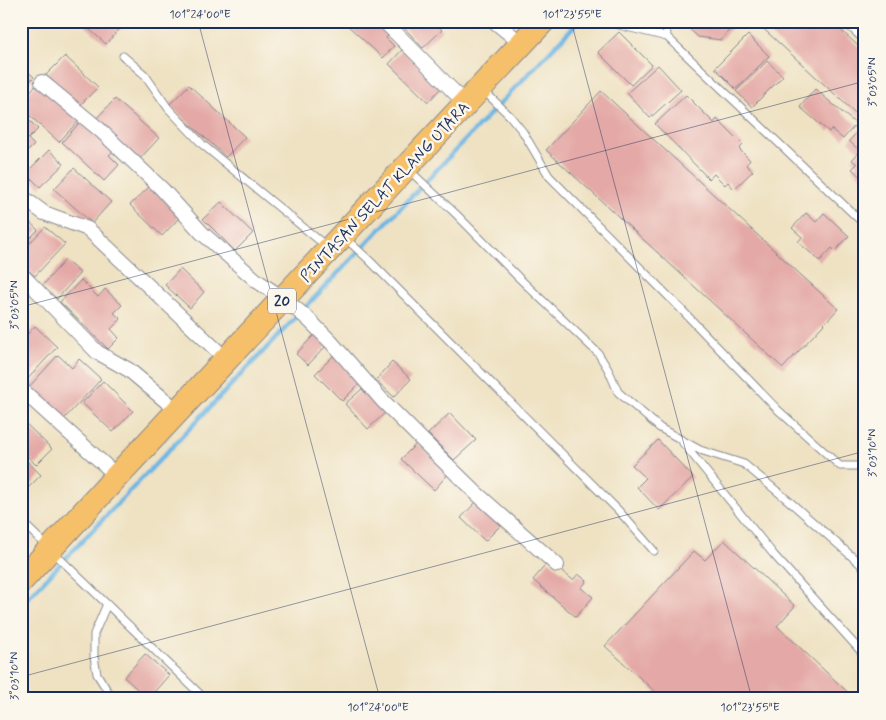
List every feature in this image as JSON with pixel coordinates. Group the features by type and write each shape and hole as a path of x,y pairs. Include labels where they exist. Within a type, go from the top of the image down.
{"highway":[{"name":"PINTASAN SELAT KLANG UTARA","path":"21,581 54,553 117,476 170,404 220,353 296,309 342,244 413,174 481,98 522,44 543,21"}],"street":[{"path":"384,21 481,98"},
{"path":"494,21 522,44"},
{"path":"849,21 865,36"},
{"path":"42,82 100,130 162,189 202,233 257,281 296,309 331,342 382,400 474,492 557,565"},
{"path":"21,196 44,213 88,229 220,353"},
{"path":"21,274 97,352 129,370 170,404"},
{"path":"21,389 117,476"}],"lane":[{"path":"603,21 667,37 865,225"},
{"path":"666,21 667,37"},
{"path":"123,56 145,75 168,108 204,145 342,244 368,259 619,511 654,551"},
{"path":"481,98 510,116 523,132 549,176 679,306 778,409 840,466 858,466 865,463"},
{"path":"413,174 598,353 609,371 618,392 660,428 679,439 700,450 744,464 865,568"},
{"path":"679,439 774,555 865,656"},
{"path":"21,521 205,699"},
{"path":"107,604 94,634 94,656 97,674 107,690 116,699"}],"building":[{"path":"80,21 127,21 106,44"},
{"path":"347,21 381,21 392,31 386,38 394,46 383,58 345,23"},
{"path":"398,21 433,21 442,30 423,48"},
{"path":"686,21 737,21 721,40 698,37 685,25"},
{"path":"755,21 831,21 865,52 865,122"},
{"path":"619,32 652,65 631,85 598,52"},
{"path":"748,35 769,56 736,89 715,68"},
{"path":"402,50 441,88 428,102 389,64"},
{"path":"65,56 98,87 79,106 46,75"},
{"path":"767,61 783,76 752,107 736,91"},
{"path":"21,65 34,77 21,90"},
{"path":"658,65 681,90 650,118 627,93"},
{"path":"38,83 79,120 59,142 21,108 21,101"},
{"path":"189,85 245,137 226,157 169,105"},
{"path":"815,89 856,124 843,139 831,129 829,132 800,107"},
{"path":"601,91 838,309 783,368 546,150"},
{"path":"686,95 714,123 717,119 743,145 739,149 750,160 746,165 753,171 734,189 728,182 725,185 714,174 709,179 655,124"},
{"path":"115,99 159,138 137,162 93,122"},
{"path":"21,112 38,129 28,139 34,145 21,158"},
{"path":"81,121 114,151 109,155 119,165 104,181 62,142"},
{"path":"862,127 865,129 865,181 852,169 857,164 852,160 860,151 849,141"},
{"path":"49,150 64,164 40,187 26,173"},
{"path":"74,168 111,202 92,223 54,189"},
{"path":"150,186 181,216 162,236 130,205"},
{"path":"221,202 253,233 235,251 203,219"},
{"path":"806,213 816,222 824,213 849,236 835,251 832,248 820,261 798,242 802,237 792,228"},
{"path":"21,214 38,230 21,247"},
{"path":"45,227 65,244 35,276 21,264 21,252"},
{"path":"65,260 80,273 57,299 42,286"},
{"path":"180,269 204,292 190,308 165,285"},
{"path":"81,280 98,297 105,289 122,305 114,313 121,319 111,329 119,338 108,349 60,302"},
{"path":"35,326 57,347 25,382 21,378 21,341"},
{"path":"315,334 327,345 308,365 296,354"},
{"path":"58,355 72,368 79,359 101,379 64,419 29,387"},
{"path":"333,356 360,383 342,401 315,374"},
{"path":"392,362 411,379 394,397 376,380"},
{"path":"103,381 133,411 113,432 82,403"},
{"path":"363,388 386,412 368,429 345,404"},
{"path":"450,413 476,440 454,460 428,434"},
{"path":"21,419 52,449 36,465 21,450"},
{"path":"658,440 693,477 659,510 637,487 646,478 632,465"},
{"path":"417,443 449,473 434,490 401,459"},
{"path":"21,455 41,475 21,495"},
{"path":"476,502 501,525 485,541 461,518"},
{"path":"724,540 795,606 777,626 855,699 663,699 605,646 694,551 705,560"},
{"path":"549,561 573,580 578,574 587,581 581,588 593,597 576,617 533,580"},
{"path":"145,654 169,675 148,699 124,677"}],"waterway":[{"path":"21,605 577,23"}]}
